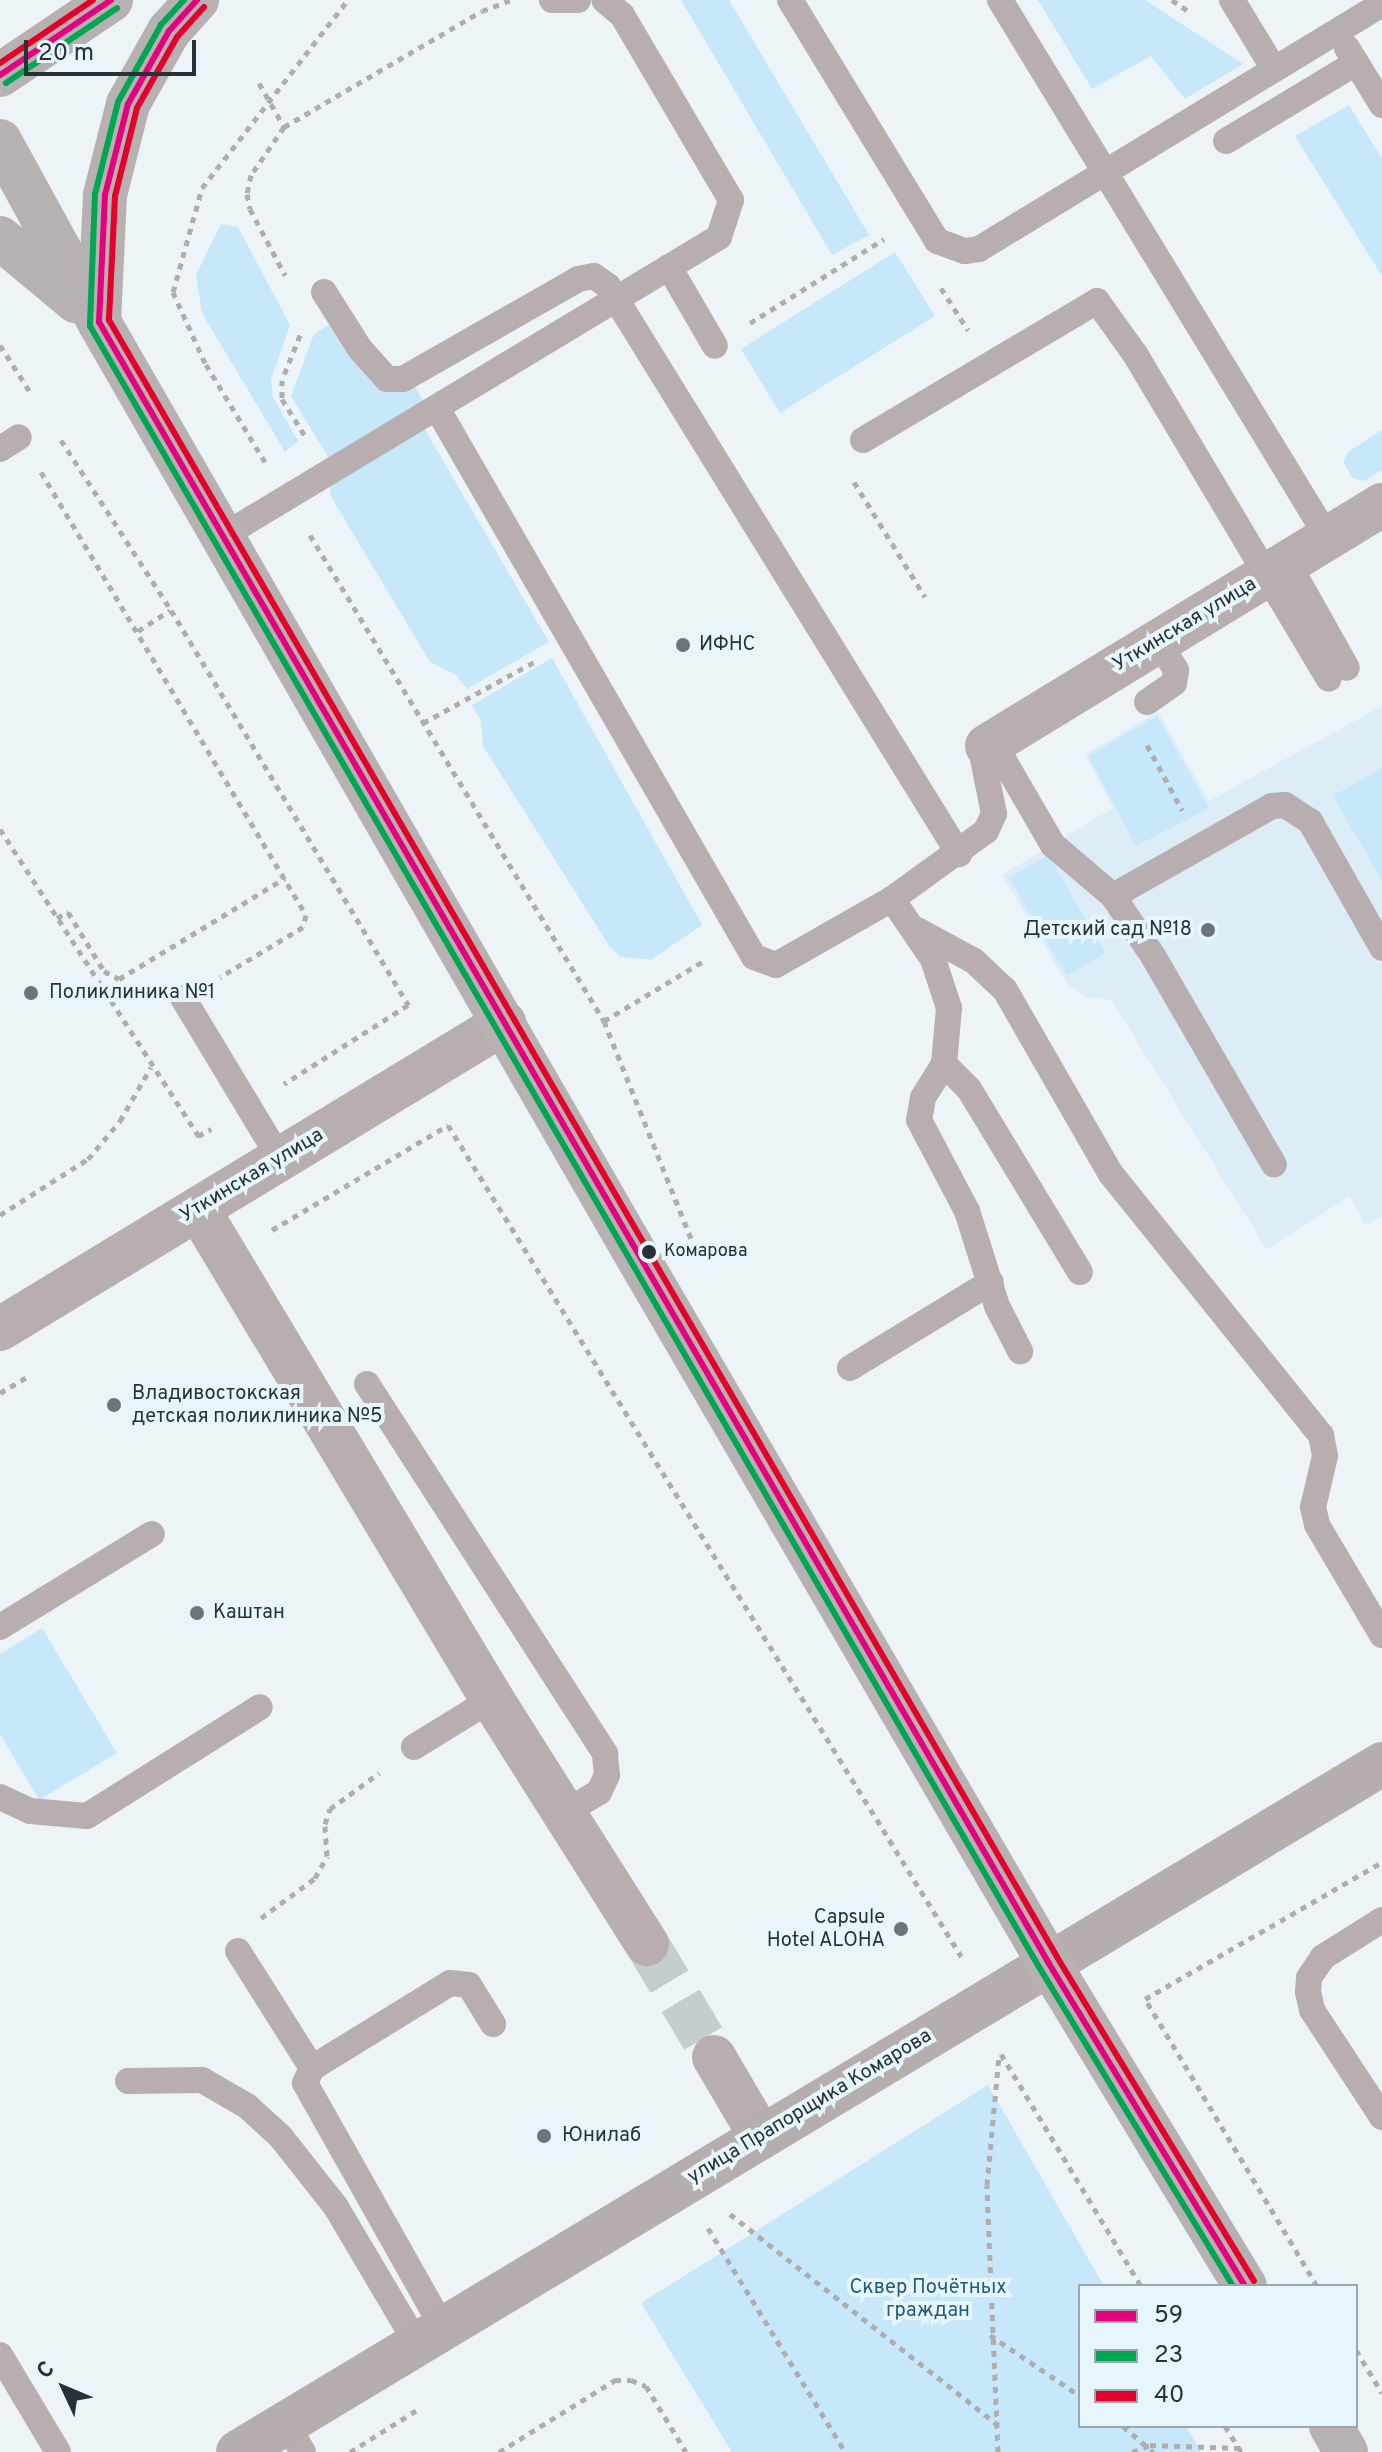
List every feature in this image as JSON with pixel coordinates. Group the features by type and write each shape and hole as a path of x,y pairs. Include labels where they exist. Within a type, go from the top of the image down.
{"main road":[{"path":"0,75 111,0"},
{"path":"99,322 105,195 128,104 169,31 197,0"},
{"path":"0,141 99,322 1048,1962 1244,2284"},
{"path":"0,238 99,322"},
{"name":"улица Прапорщика Комарова","path":"238,2452 294,2438 430,2336 1382,1764"},
{"path":"1332,2428 1346,2452"}],"street":[{"name":"Уткинская улица","path":"990,744 1382,505"},
{"name":"Уткинская улица","path":"0,1329 504,1023"},
{"path":"215,1198 228,1257 492,1699 647,1944"},
{"path":"714,2057 761,2137"}],"lane":[{"path":"552,0 578,0"},
{"path":"223,536 719,237 731,200 622,15 604,0"},
{"path":"790,0 937,241 945,246 979,249 1382,4"},
{"path":"1000,0 1328,538"},
{"path":"1232,0 1274,69"},
{"path":"1337,31 1382,105"},
{"path":"1226,141 1356,63"},
{"path":"669,267 715,346"},
{"path":"324,292 360,349 387,379 417,373 578,279 594,276 618,298 791,589 959,854"},
{"path":"863,440 1097,301 1279,568 1338,674"},
{"path":"437,408 574,640 754,957 776,965 892,899 959,854 986,831 994,814 982,754 990,744 1053,845 1113,896 1274,1165"},
{"path":"1147,702 1174,683 1176,670 1158,641"},
{"path":"1113,896 1272,806 1297,809 1310,821 1382,948"},
{"path":"892,899 917,930 949,1008 944,1064 923,1098 919,1120 967,1211 1002,1319 1020,1351"},
{"path":"917,930 974,961 1005,990 1111,1174 1321,1435 1325,1456 1313,1507 1317,1525 1382,1635"},
{"path":"183,998 280,1159"},
{"path":"944,1064 969,1089 1080,1272"},
{"path":"850,1368 991,1282"},
{"path":"367,1384 605,1754 607,1775 599,1792 566,1812"},
{"path":"0,1627 152,1534"},
{"path":"414,1747 492,1699"},
{"path":"0,1797 30,1811 87,1816 260,1707"},
{"path":"1382,1920 1323,1957 1309,1978 1308,1992 1312,2010 1382,2117"},
{"path":"238,1951 312,2068"},
{"path":"430,2336 305,2083 312,2068 450,1983 469,1985 493,2024"},
{"path":"128,2081 202,2080 247,2106 280,2136 430,2336"},
{"path":"0,2355 58,2452"}],"path":[{"path":"348,0 202,188 173,292 205,363 604,1021 696,1252"},
{"path":"292,287 250,209 247,194 251,175 284,127 482,11 511,0"},
{"path":"259,83 284,127"},
{"path":"715,346 833,270"},
{"path":"305,321 282,380 282,399 328,474"},
{"path":"0,345 34,398"},
{"path":"60,438 171,610 408,1005 249,1107"},
{"path":"863,440 850,455 850,475 925,597"},
{"path":"10,443 138,631 306,915 303,927 183,998"},
{"path":"138,631 171,610"},
{"path":"423,723 574,640"},
{"path":"1147,702 1151,725 1146,743 1202,847"},
{"path":"0,829 151,1066 215,1198"},
{"path":"57,918 68,912 104,971 119,979 285,878"},
{"path":"604,1021 715,954"},
{"path":"0,1215 88,1159 120,1121 151,1066"},
{"path":"228,1257 448,1125 958,1949 980,2005"},
{"path":"238,1951 240,1934 322,1868 330,1809 414,1747"},
{"path":"1316,2284 1145,1999 1382,1862"},
{"path":"998,2452 990,2335 987,2185 999,2050 1140,2284"},
{"path":"729,2213 996,2423"},
{"path":"708,2227 845,2452"},
{"path":"990,2335 1078,2395"},
{"path":"1358,2353 1382,2393"},
{"path":"499,2452 615,2380 646,2386 686,2452"},
{"path":"1126,2428 1150,2445 1153,2452"},
{"path":"1226,2428 1240,2450"},
{"path":"1132,2452 1150,2445 1240,2450"},
{"path":"1232,2452 1240,2450"}],"shaded area":[{"name":"Детский сад №18","path":"1382,706 1382,1216 1366,1226 1350,1196 1267,1250 1112,1001 1085,996 1067,984 1002,875 1113,808 1085,754 1158,712 1209,801"}],"green space":[{"path":"681,0 729,0 869,235 832,255"},
{"path":"1038,0 1145,0 1243,64 1185,99 1151,56 1092,89"},
{"path":"1349,105 1382,159 1382,276 1295,136"},
{"path":"221,224 238,227 290,325 271,380 273,397 298,441 285,452 202,313 196,275"},
{"path":"895,252 935,316 780,413 741,349"},
{"path":"333,322 413,383 424,402 330,460 291,396 314,334"},
{"path":"424,428 549,642 467,689 456,675 430,662 330,495 331,485"},
{"path":"1382,430 1382,470 1364,481 1353,478 1343,462 1348,452"},
{"path":"552,658 702,925 651,960 621,957 610,947 483,746 481,721 472,705"},
{"path":"1157,716 1209,808 1136,846 1088,756"},
{"path":"1382,768 1382,880 1333,796"},
{"path":"1048,855 1106,953 1067,976 1009,878"},
{"path":"42,1628 117,1753 39,1800 0,1734 0,1654"},
{"name":"Сквер Почётных граждан","path":"988,2085 1103,2284 1078,2284 1078,2428 1187,2428 1201,2452 732,2452 641,2303"}],"tunnel":[{"path":"647,1944 714,2057"}],"transit line":[{"name":"40","path":"0,63 93,0"},
{"name":"59","path":"0,75 111,0"},
{"name":"23","path":"184,0 161,25 118,102 95,194 90,326 1039,1967 1232,2284"},
{"name":"59","path":"197,0 169,31 128,104 105,195 99,322 1048,1962 1244,2284"},
{"name":"40","path":"204,7 177,37 137,108 115,196 109,320 1057,1957 1254,2281"},
{"name":"23","path":"6,83 117,8"}],"place":[{"name":"ИФНС","path":"683,645"},
{"name":"Детский сад №18","path":"1208,930"},
{"name":"Поликлиника №1","path":"31,993"},
{"name":"Комарова","path":"649,1252"},
{"name":"Владивостокская детская поликлиника №5","path":"114,1405"},
{"name":"Каштан","path":"197,1613"},
{"name":"Capsule Hotel ALOHA","path":"901,1929"},
{"name":"Юнилаб","path":"544,2136"}]}
